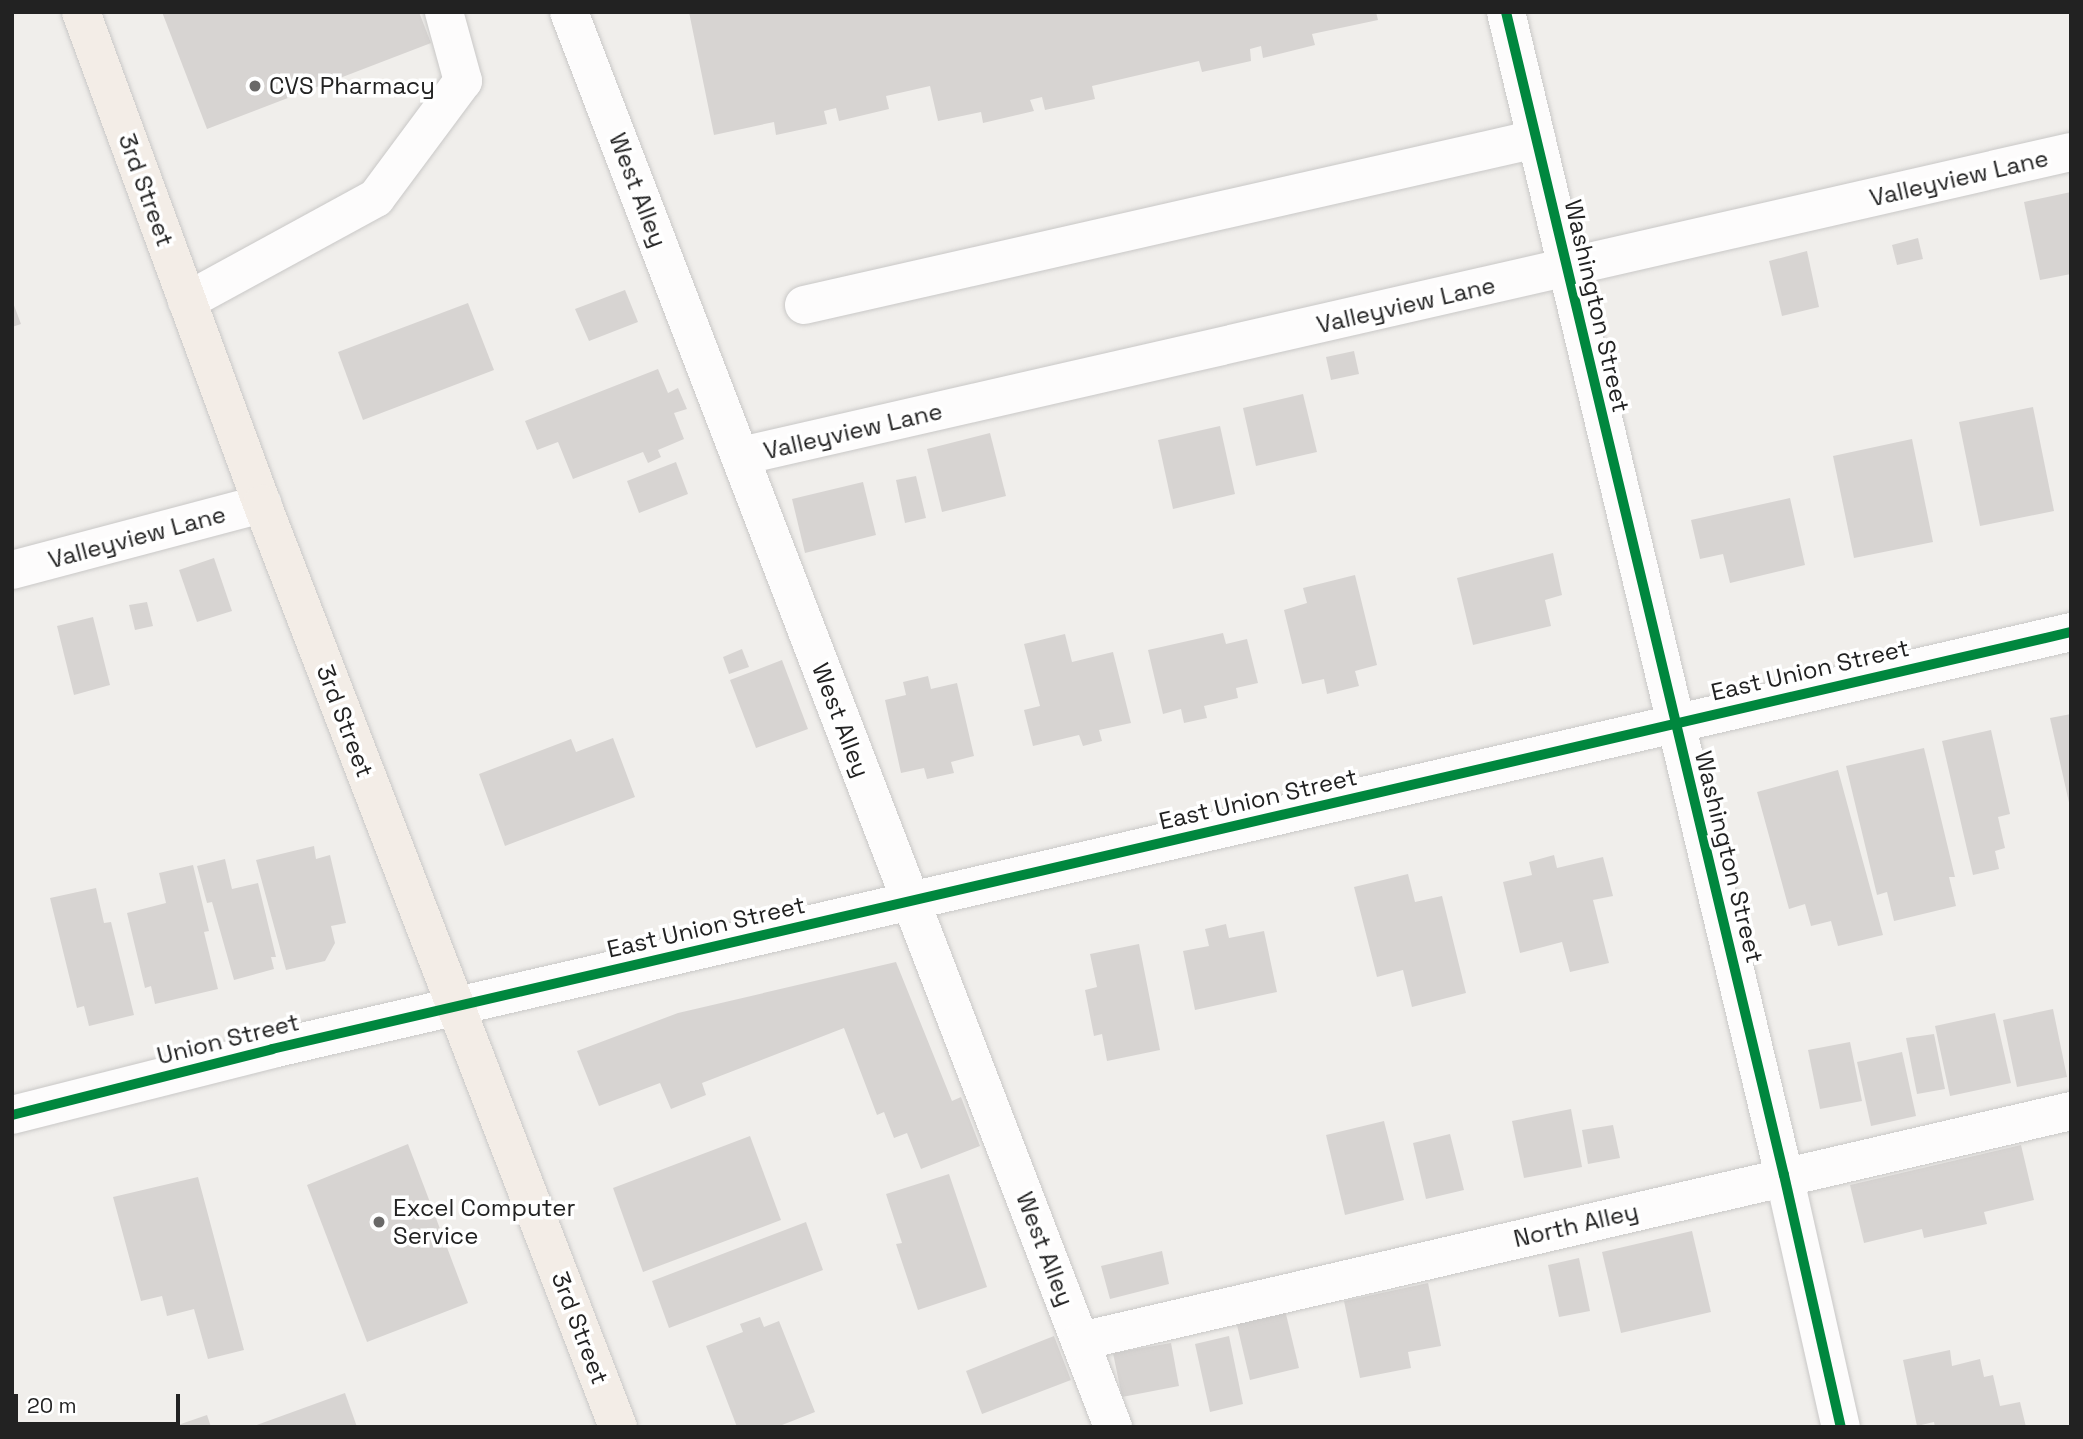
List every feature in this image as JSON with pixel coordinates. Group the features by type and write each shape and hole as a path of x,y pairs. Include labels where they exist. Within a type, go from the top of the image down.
{"main road":[{"name":"3rd Street","path":"80,12 262,504 455,1007 610,1424"}],"street":[{"path":"187,301 376,198 463,81 444,12"},
{"name":"West Alley","path":"569,12 1113,1427"},
{"name":"Washington Street","path":"1506,12 1784,1175 1841,1427"},
{"path":"804,305 1536,139"},
{"name":"Valleyview Lane","path":"741,456 2071,152"},
{"name":"Valleyview Lane","path":"12,570 262,504"},
{"name":"East Union Street","path":"455,1007 2071,632"},
{"name":"Union Street","path":"12,1115 455,1007"},
{"name":"North Alley","path":"1081,1341 1784,1175 2071,1111"}],"building":[{"name":"CVS Pharmacy","path":"162,12 419,12 431,43 207,129"},
{"path":"689,12 1376,12 1378,20 1312,34 1315,45 1263,58 1261,46 1250,49 1251,61 1202,72 1199,61 1092,86 1095,99 1045,110 1042,97 1030,100 1034,111 983,123 981,112 938,121 930,86 886,96 889,109 839,121 836,108 824,111 827,124 776,135 774,122 714,135"},
{"path":"2071,192 2071,274 2040,280 2024,202"},
{"path":"1918,238 1923,259 1897,265 1892,245"},
{"path":"1807,251 1819,307 1782,316 1769,261"},
{"path":"625,290 638,322 589,341 575,309"},
{"path":"12,300 21,324 12,327"},
{"path":"468,303 494,370 363,420 338,352"},
{"path":"1354,351 1359,374 1331,380 1326,357"},
{"path":"658,369 668,393 678,388 687,409 674,413 684,439 658,450 661,457 648,463 643,452 573,479 558,442 537,450 525,421"},
{"path":"1303,394 1317,452 1256,466 1243,408"},
{"path":"2033,407 2054,511 1980,526 1959,422"},
{"path":"1220,426 1235,494 1173,509 1158,440"},
{"path":"990,433 1006,496 942,512 927,449"},
{"path":"1912,439 1933,542 1854,558 1833,456"},
{"path":"676,462 688,494 639,513 627,481"},
{"path":"916,476 926,518 905,523 896,480"},
{"path":"863,482 876,535 805,553 792,499"},
{"path":"1790,498 1805,565 1730,583 1723,554 1700,559 1691,520"},
{"path":"1553,553 1562,595 1545,600 1551,626 1473,645 1457,578"},
{"path":"214,558 232,611 197,622 179,570"},
{"path":"1355,575 1377,665 1355,671 1359,686 1327,694 1324,679 1302,684 1284,610 1307,603 1303,588"},
{"path":"147,602 153,626 135,630 129,605"},
{"path":"93,617 110,685 74,695 57,626"},
{"path":"1223,633 1226,644 1247,639 1258,683 1236,688 1238,698 1204,706 1207,718 1184,723 1181,709 1163,714 1148,650"},
{"path":"1065,634 1072,662 1113,652 1131,723 1099,730 1102,741 1083,746 1079,735 1033,746 1024,710 1040,706 1024,644"},
{"path":"742,649 749,667 729,674 723,657"},
{"path":"782,660 808,729 756,748 730,680"},
{"path":"928,676 931,689 957,683 974,756 951,762 954,773 927,779 924,768 901,773 885,700 906,695 903,682"},
{"path":"2071,714 2071,807 2070,807 2050,718"},
{"path":"1991,730 2010,814 1998,817 2005,848 1995,851 1999,869 1973,875 1942,741"},
{"path":"613,738 635,797 505,846 479,774 571,739 576,752"},
{"path":"1924,748 1955,877 1949,877 1956,906 1894,921 1887,892 1877,895 1846,766"},
{"path":"1838,770 1883,935 1838,946 1831,921 1811,926 1805,904 1789,909 1757,792"},
{"path":"314,846 316,859 330,855 346,923 331,926 335,943 325,961 286,970 256,860"},
{"path":"1554,855 1557,868 1603,857 1613,896 1593,900 1609,963 1570,972 1562,942 1520,953 1503,882 1532,875 1529,862"},
{"path":"225,859 232,889 258,883 276,957 271,957 274,969 234,980 212,902 207,903 197,866"},
{"path":"193,865 209,931 204,932 218,989 155,1004 151,986 145,988 127,913 166,903 159,873"},
{"path":"1408,874 1415,902 1442,896 1466,993 1412,1007 1403,970 1377,977 1354,887"},
{"path":"96,888 104,923 111,922 134,1015 89,1026 84,1006 77,1008 50,898"},
{"path":"1226,924 1229,938 1264,931 1277,992 1195,1010 1183,951 1209,946 1205,929"},
{"path":"1139,944 1160,1050 1107,1061 1102,1034 1094,1036 1085,990 1097,987 1090,954"},
{"path":"896,962 952,1101 961,1097 980,1146 921,1169 907,1133 894,1138 884,1112 877,1115 844,1028 702,1083 706,1095 671,1109 660,1083 599,1106 577,1051 678,1013"},
{"path":"2053,1009 2067,1077 2017,1087 2003,1020"},
{"path":"1995,1013 2011,1083 1950,1096 1935,1026"},
{"path":"1934,1034 1945,1089 1917,1094 1906,1038"},
{"path":"1850,1042 1862,1101 1820,1109 1808,1050"},
{"path":"1902,1052 1916,1116 1871,1126 1857,1062"},
{"path":"1571,1109 1582,1167 1524,1178 1512,1121"},
{"path":"1384,1121 1404,1200 1345,1215 1326,1135"},
{"path":"1613,1125 1620,1158 1588,1164 1582,1130"},
{"path":"1450,1134 1464,1190 1426,1199 1413,1143"},
{"path":"750,1136 781,1220 643,1272 613,1188"},
{"name":"Excel Computer Service","path":"408,1144 468,1303 367,1342 307,1185"},
{"path":"2021,1145 2034,1200 1984,1212 1987,1224 1924,1238 1922,1229 1864,1243 1850,1185"},
{"path":"949,1174 987,1287 918,1310 896,1244 902,1243 886,1194"},
{"path":"198,1177 244,1350 208,1359 194,1309 167,1316 162,1296 141,1301 113,1197"},
{"path":"806,1222 823,1270 669,1328 652,1281"},
{"path":"1692,1231 1711,1312 1621,1333 1602,1252"},
{"path":"1162,1251 1169,1284 1110,1299 1101,1266"},
{"path":"1579,1258 1590,1311 1559,1317 1548,1265"},
{"path":"1428,1283 1441,1346 1408,1352 1411,1368 1360,1378 1344,1301"},
{"path":"1285,1310 1299,1368 1250,1380 1236,1321"},
{"path":"760,1317 764,1327 779,1321 815,1412 777,1427 737,1427 706,1346 743,1332 740,1324"},
{"path":"1054,1336 1071,1380 982,1414 966,1371"},
{"path":"1229,1336 1243,1404 1210,1412 1195,1344"},
{"path":"1171,1343 1179,1386 1122,1397 1113,1353"},
{"path":"1950,1350 1952,1366 1980,1359 1984,1377 1993,1375 2000,1406 2020,1402 2026,1427 1935,1427 1934,1422 1917,1426 1903,1360"},
{"path":"345,1393 357,1427 254,1427 254,1426"},
{"path":"207,1415 211,1427 175,1427 175,1426"}],"cycle path":[{"path":"1506,12 1784,1175 1841,1427"},
{"path":"12,1115 272,1049 2071,632"}],"place":[{"name":"CVS Pharmacy","path":"255,86"},
{"name":"Excel Computer Service","path":"379,1222"}]}
